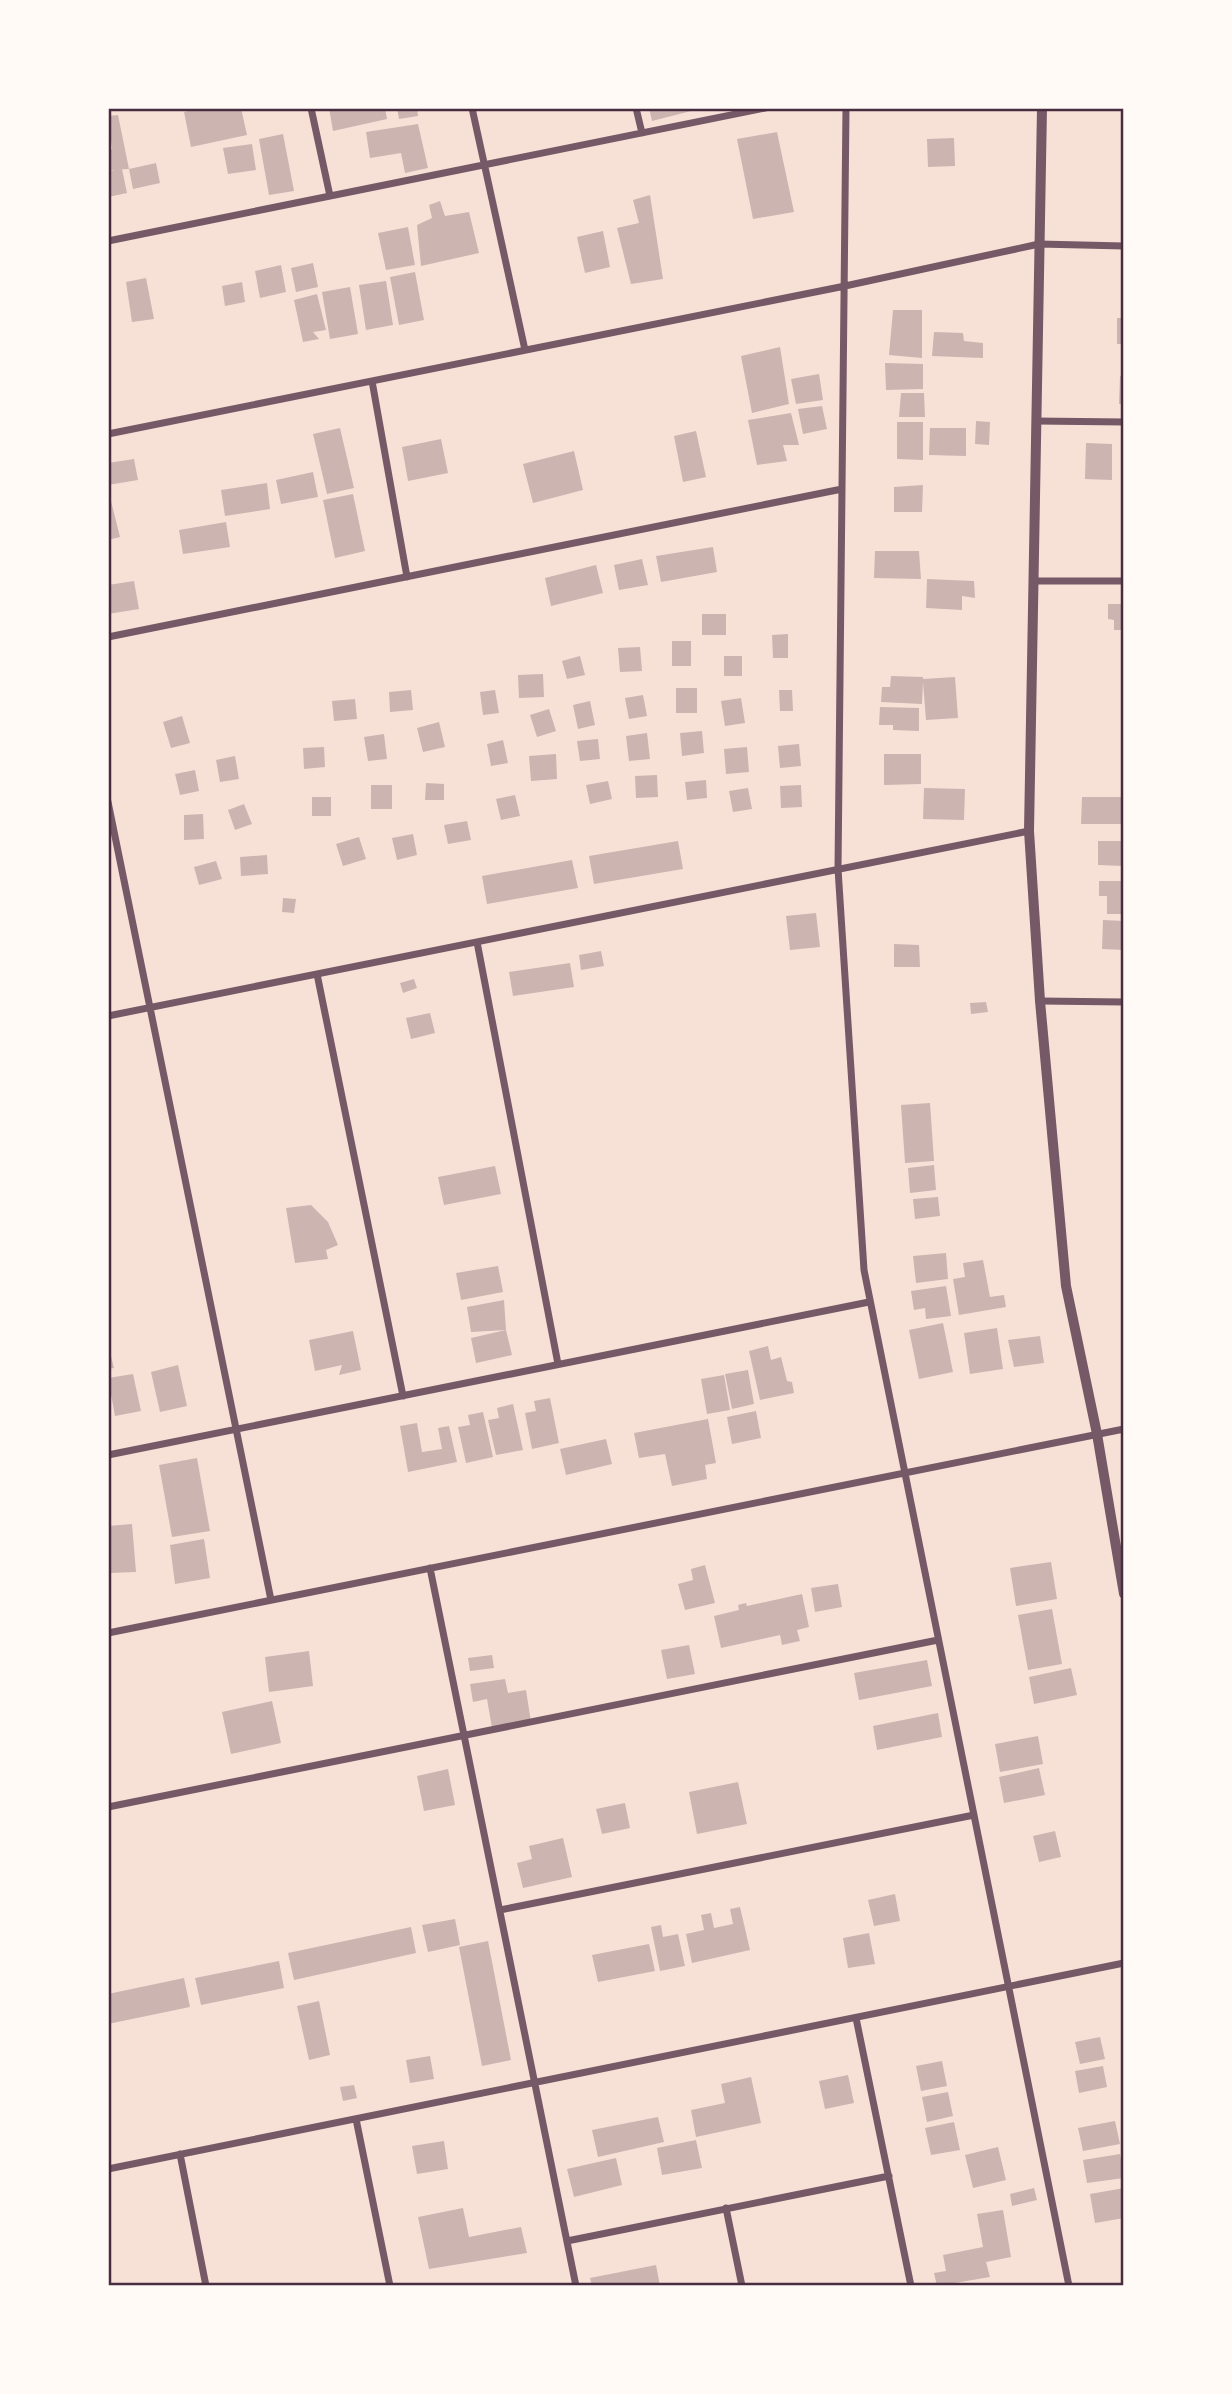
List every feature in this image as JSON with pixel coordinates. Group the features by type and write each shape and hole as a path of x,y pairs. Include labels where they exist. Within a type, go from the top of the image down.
{"street":[{"path":"311,108 330,196"},
{"path":"472,108 524,350"},
{"path":"636,108 642,133"},
{"path":"108,241 765,108"},
{"path":"846,108 838,869 861,1238 869,1302 1069,2286"},
{"path":"1042,108 1029,831 1040,1001 1066,1286 1097,1434 1124,1594"},
{"path":"108,434 845,286 1039,244 1124,246"},
{"path":"372,381 407,577"},
{"path":"1036,421 1124,422"},
{"path":"108,637 842,489"},
{"path":"1034,581 1124,581"},
{"path":"108,802 271,1600"},
{"path":"108,1016 1029,831"},
{"path":"477,942 558,1364"},
{"path":"317,974 403,1396"},
{"path":"1040,1001 1124,1002"},
{"path":"108,1455 869,1302"},
{"path":"108,1633 1124,1429"},
{"path":"430,1568 576,2286"},
{"path":"108,1807 938,1640"},
{"path":"500,1910 974,1815"},
{"path":"108,2169 1124,1963"},
{"path":"856,2018 911,2286"},
{"path":"356,2119 390,2286"},
{"path":"180,2154 206,2286"},
{"path":"567,2241 889,2176"},
{"path":"726,2208 742,2286"}],"building":[{"path":"200,108 241,108 247,135 191,147 184,112"},
{"path":"329,108 385,108 387,119 333,131"},
{"path":"397,108 417,108 418,116 399,119"},
{"path":"649,108 699,108 699,109 652,121"},
{"path":"118,115 129,169 108,170 108,151 112,149 108,116"},
{"path":"418,124 428,168 405,173 401,153 370,158 366,132"},
{"path":"777,132 794,212 753,219 737,139"},
{"path":"283,134 294,191 269,195 259,139"},
{"path":"954,138 955,166 928,167 927,139"},
{"path":"252,144 256,170 228,174 223,148"},
{"path":"156,163 160,183 133,189 129,169"},
{"path":"122,169 127,193 108,197 108,171"},
{"path":"650,195 663,279 631,284 617,228 639,223 633,200"},
{"path":"440,201 445,216 469,212 479,253 421,266 417,225 432,218 429,205"},
{"path":"408,227 415,265 386,270 378,233"},
{"path":"603,231 610,267 585,273 577,237"},
{"path":"313,263 318,287 296,292 291,268"},
{"path":"281,265 286,292 260,298 255,271"},
{"path":"415,272 424,320 399,325 390,277"},
{"path":"146,278 154,319 132,322 126,282"},
{"path":"386,281 393,325 366,330 359,285"},
{"path":"242,282 245,302 225,306 222,286"},
{"path":"350,287 358,334 330,339 322,292"},
{"path":"317,294 326,330 313,332 319,339 303,342 294,300"},
{"path":"893,310 922,310 922,358 889,355"},
{"path":"1117,318 1124,318 1124,344 1117,344"},
{"path":"934,332 963,333 964,341 983,343 983,358 932,356"},
{"path":"780,347 789,404 752,413 741,356"},
{"path":"885,363 923,364 923,389 886,390"},
{"path":"819,374 823,400 796,404 791,379"},
{"path":"1120,376 1124,376 1124,404 1119,404"},
{"path":"901,393 924,393 925,417 899,417"},
{"path":"822,406 827,429 803,434 798,409"},
{"path":"791,413 799,445 783,445 787,461 757,465 748,420"},
{"path":"976,421 990,422 989,445 975,444"},
{"path":"897,422 923,422 923,460 897,459"},
{"path":"340,428 354,488 327,494 313,434"},
{"path":"930,428 966,428 966,456 929,455"},
{"path":"696,431 706,477 683,482 674,436"},
{"path":"441,439 448,473 408,481 402,447"},
{"path":"1086,443 1112,444 1112,480 1085,479"},
{"path":"574,451 583,490 533,503 523,464"},
{"path":"134,459 138,480 108,485 108,463"},
{"path":"313,472 318,497 281,504 276,480"},
{"path":"267,483 270,509 225,516 221,490"},
{"path":"923,485 922,512 894,512 894,487"},
{"path":"353,494 365,551 335,558 323,500"},
{"path":"111,501 120,537 108,540 108,502"},
{"path":"226,522 230,547 183,554 179,530"},
{"path":"713,547 717,572 661,582 656,556"},
{"path":"875,551 919,551 921,579 874,578"},
{"path":"642,559 648,585 619,590 614,565"},
{"path":"596,565 603,593 551,606 545,578"},
{"path":"927,579 974,581 975,598 962,596 962,610 926,608"},
{"path":"134,581 139,609 108,614 108,585"},
{"path":"1108,604 1124,604 1124,630 1114,630 1114,620 1108,619"},
{"path":"702,614 726,614 726,635 702,635"},
{"path":"788,634 788,658 773,658 772,635"},
{"path":"672,641 691,641 691,666 672,666"},
{"path":"640,647 642,671 620,672 618,648"},
{"path":"580,656 585,675 567,679 562,661"},
{"path":"724,656 742,656 742,676 724,676"},
{"path":"543,674 544,697 519,698 518,675"},
{"path":"891,676 923,679 955,677 958,718 926,720 923,682 922,704 881,702 882,687 890,687"},
{"path":"676,688 697,688 697,713 676,713"},
{"path":"411,690 413,710 390,712 389,692"},
{"path":"495,690 499,713 483,715 480,692"},
{"path":"779,690 792,690 793,711 780,711"},
{"path":"643,695 647,716 629,719 625,698"},
{"path":"741,698 745,723 725,726 721,701"},
{"path":"355,699 357,719 334,721 332,701"},
{"path":"590,701 595,725 578,729 573,705"},
{"path":"880,707 919,708 919,731 893,730 893,725 879,725"},
{"path":"549,709 556,731 537,737 530,715"},
{"path":"182,716 190,743 171,748 163,722"},
{"path":"439,722 445,747 423,752 417,728"},
{"path":"702,731 704,753 682,756 680,733"},
{"path":"647,733 650,759 629,761 626,736"},
{"path":"384,734 387,759 368,761 364,737"},
{"path":"598,739 600,759 580,761 577,741"},
{"path":"503,740 508,763 491,766 487,744"},
{"path":"799,744 801,766 780,768 778,746"},
{"path":"324,747 325,767 304,769 303,748"},
{"path":"747,747 749,772 726,774 724,749"},
{"path":"556,754 557,779 531,781 529,756"},
{"path":"884,754 921,754 921,784 884,785"},
{"path":"235,756 239,779 220,782 216,760"},
{"path":"195,770 199,791 180,795 175,774"},
{"path":"657,775 658,797 636,798 635,776"},
{"path":"706,780 707,798 687,800 685,782"},
{"path":"608,781 612,799 590,804 586,785"},
{"path":"426,783 444,784 444,800 425,800"},
{"path":"371,785 392,785 392,809 371,809"},
{"path":"801,785 802,807 781,808 780,786"},
{"path":"748,788 752,809 733,812 729,791"},
{"path":"924,788 965,789 964,820 923,819"},
{"path":"515,795 520,816 501,820 496,799"},
{"path":"312,797 331,797 331,816 312,816"},
{"path":"1082,797 1124,797 1124,824 1081,824"},
{"path":"244,804 252,824 235,830 228,810"},
{"path":"203,814 204,839 184,840 184,815"},
{"path":"467,821 471,840 448,844 444,825"},
{"path":"413,834 417,855 397,860 392,838"},
{"path":"359,837 366,859 343,866 336,844"},
{"path":"678,841 683,869 594,884 589,856"},
{"path":"1098,841 1124,841 1124,866 1098,865"},
{"path":"267,855 268,874 241,876 240,857"},
{"path":"572,860 578,888 487,904 482,876"},
{"path":"216,861 222,879 199,885 194,867"},
{"path":"1099,881 1124,881 1124,914 1107,914 1107,896 1099,896"},
{"path":"283,898 296,899 294,913 282,912"},
{"path":"816,913 820,947 790,950 786,916"},
{"path":"1103,920 1124,921 1124,950 1102,949"},
{"path":"894,944 919,945 920,967 894,967"},
{"path":"601,951 604,966 581,970 579,955"},
{"path":"570,963 574,987 513,996 509,972"},
{"path":"414,979 417,988 403,993 400,983"},
{"path":"986,1002 988,1012 971,1014 970,1003"},
{"path":"430,1013 435,1033 411,1039 406,1018"},
{"path":"930,1103 934,1161 905,1163 901,1105"},
{"path":"934,1165 936,1190 910,1193 908,1168"},
{"path":"495,1166 501,1194 444,1205 438,1177"},
{"path":"938,1197 940,1216 915,1219 913,1199"},
{"path":"311,1205 328,1222 338,1245 326,1250 328,1259 295,1263 286,1208"},
{"path":"946,1253 948,1279 916,1283 913,1256"},
{"path":"983,1260 990,1297 1004,1295 1006,1307 959,1315 953,1279 965,1277 963,1263"},
{"path":"498,1266 503,1292 461,1300 456,1273"},
{"path":"946,1286 951,1316 926,1319 925,1308 914,1310 911,1291"},
{"path":"504,1300 506,1330 471,1332 467,1307"},
{"path":"943,1323 953,1372 919,1379 909,1330"},
{"path":"997,1328 1003,1369 970,1374 964,1333"},
{"path":"506,1330 512,1355 476,1363 471,1338"},
{"path":"353,1331 361,1370 339,1375 342,1365 315,1371 309,1340"},
{"path":"1040,1336 1044,1363 1014,1367 1008,1340"},
{"path":"108,1344 114,1368 108,1369"},
{"path":"768,1346 771,1360 781,1357 787,1381 792,1382 794,1393 760,1400 749,1351"},
{"path":"178,1365 187,1406 160,1412 151,1372"},
{"path":"748,1370 754,1404 732,1409 725,1374"},
{"path":"133,1374 141,1411 115,1416 108,1378"},
{"path":"724,1375 730,1410 707,1414 701,1379"},
{"path":"550,1398 559,1443 532,1449 525,1413 536,1411 534,1401"},
{"path":"513,1404 523,1450 496,1455 488,1420 499,1418 497,1408"},
{"path":"756,1411 761,1438 732,1444 727,1417"},
{"path":"483,1412 493,1457 466,1463 458,1427 470,1425 468,1415"},
{"path":"708,1419 716,1463 705,1465 707,1479 672,1486 665,1454 639,1458 634,1433"},
{"path":"417,1423 422,1452 442,1449 438,1428 449,1426 457,1462 408,1472 400,1426"},
{"path":"606,1439 612,1464 566,1475 560,1449"},
{"path":"197,1458 210,1531 172,1537 159,1465"},
{"path":"132,1524 136,1572 110,1573 108,1526"},
{"path":"204,1539 210,1578 175,1584 170,1545"},
{"path":"1051,1562 1057,1599 1016,1606 1010,1568"},
{"path":"705,1565 715,1603 685,1610 678,1584 693,1580 691,1569"},
{"path":"838,1584 842,1607 815,1612 811,1588"},
{"path":"802,1594 809,1627 797,1630 800,1641 782,1645 780,1635 721,1648 714,1616 739,1610 738,1605 746,1603 747,1606"},
{"path":"1052,1609 1062,1664 1028,1670 1018,1615"},
{"path":"689,1645 695,1674 667,1679 661,1650"},
{"path":"309,1651 313,1686 269,1692 265,1657"},
{"path":"492,1655 494,1668 470,1671 468,1658"},
{"path":"927,1660 932,1686 859,1700 854,1673"},
{"path":"1071,1668 1077,1695 1034,1704 1029,1677"},
{"path":"505,1679 508,1693 526,1690 531,1722 492,1728 487,1699 473,1702 470,1684"},
{"path":"272,1701 281,1743 231,1754 222,1712"},
{"path":"938,1713 942,1737 877,1750 873,1726"},
{"path":"1038,1736 1043,1764 1000,1772 995,1744"},
{"path":"1039,1768 1045,1795 1004,1803 999,1777"},
{"path":"448,1769 455,1805 424,1811 417,1776"},
{"path":"738,1782 747,1824 697,1834 689,1792"},
{"path":"625,1803 630,1828 602,1834 596,1809"},
{"path":"1055,1831 1061,1857 1039,1862 1033,1836"},
{"path":"563,1838 572,1877 523,1888 517,1863 532,1859 529,1846"},
{"path":"895,1894 900,1921 874,1926 868,1900"},
{"path":"740,1907 750,1950 692,1963 686,1934 704,1930 701,1915 711,1913 714,1928 733,1924 730,1909"},
{"path":"455,1919 460,1945 428,1952 422,1925"},
{"path":"661,1925 663,1937 678,1934 685,1966 660,1971 651,1927"},
{"path":"411,1927 416,1953 294,1980 288,1953"},
{"path":"869,1933 875,1964 848,1968 843,1938"},
{"path":"488,1941 511,2060 482,2066 459,1947"},
{"path":"649,1944 655,1971 598,1982 592,1955"},
{"path":"279,1961 284,1988 201,2005 195,1978"},
{"path":"184,1978 190,2007 108,2024 108,1994"},
{"path":"319,2001 330,2055 309,2060 297,2006"},
{"path":"1100,2037 1105,2059 1080,2064 1075,2042"},
{"path":"430,2056 434,2079 410,2083 406,2060"},
{"path":"942,2061 947,2086 921,2091 916,2066"},
{"path":"1103,2066 1107,2087 1079,2093 1075,2071"},
{"path":"848,2075 854,2103 825,2109 819,2081"},
{"path":"751,2077 761,2123 696,2137 691,2110 725,2103 721,2084"},
{"path":"354,2085 357,2098 343,2101 340,2087"},
{"path":"948,2092 953,2116 927,2122 922,2097"},
{"path":"658,2117 664,2142 598,2157 592,2130"},
{"path":"1115,2121 1120,2144 1083,2151 1078,2128"},
{"path":"954,2122 960,2150 931,2155 925,2128"},
{"path":"696,2140 702,2168 662,2175 657,2148"},
{"path":"444,2141 448,2169 417,2174 412,2146"},
{"path":"998,2147 1006,2180 973,2188 965,2155"},
{"path":"1120,2154 1124,2178 1087,2183 1083,2160"},
{"path":"616,2158 622,2185 574,2197 567,2169"},
{"path":"1034,2188 1037,2200 1012,2206 1010,2194"},
{"path":"1124,2188 1124,2218 1095,2223 1090,2194"},
{"path":"463,2208 469,2237 521,2227 527,2253 429,2269 418,2217"},
{"path":"1003,2210 1011,2257 986,2262 990,2277 937,2286 934,2273 946,2271 943,2255 983,2247 977,2214"},
{"path":"656,2265 660,2286 592,2286 590,2278"}]}
